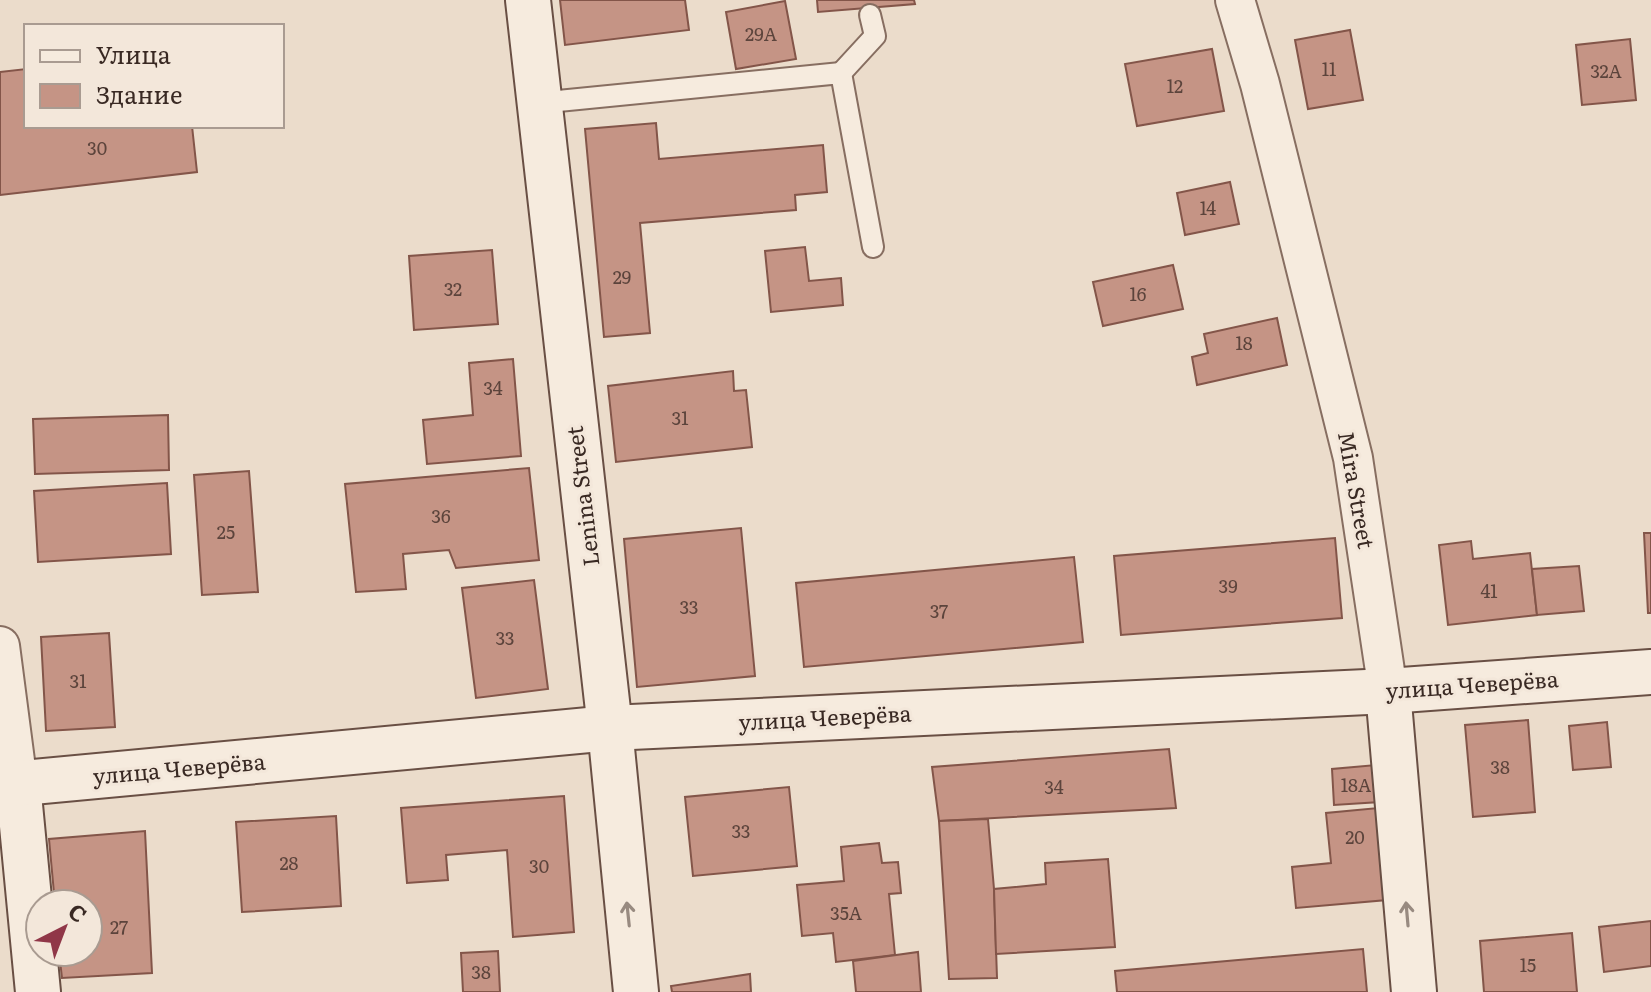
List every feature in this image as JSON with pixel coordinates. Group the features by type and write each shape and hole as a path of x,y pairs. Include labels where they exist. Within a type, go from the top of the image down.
{"main road":[{"name":"Lenina Street","path":"528,0 610,728 636,992"},
{"name":"улица Чеверёва","path":"9,785 610,728 1388,691 1651,672"},
{"name":"Mira Street","path":"1388,691 1414,992"},
{"path":"9,785 38,992"}],"street":[{"name":"Mira Street","path":"1235,0 1260,84 1353,458 1388,691"},
{"path":"0,646 9,785"}],"lane":[{"path":"538,103 841,73 875,36 870,15"},
{"path":"841,73 873,247"}],"building":[{"path":"560,0 685,0 689,30 565,45"},
{"path":"817,0 914,0 915,4 818,12"},
{"path":"785,1 796,59 736,69 726,12"},
{"path":"1350,30 1363,100 1308,109 1295,40"},
{"path":"1630,39 1636,100 1582,105 1576,45"},
{"path":"1212,49 1224,111 1137,126 1125,64"},
{"path":"24,69 24,128 192,128 197,172 0,195 0,72"},
{"path":"656,123 659,159 823,145 827,192 795,195 796,210 640,223 650,333 604,337 585,129"},
{"path":"1230,182 1239,224 1185,235 1177,193"},
{"path":"805,247 809,281 841,278 843,305 771,312 765,251"},
{"path":"492,250 498,324 414,330 409,256"},
{"path":"1173,265 1183,309 1103,326 1093,282"},
{"path":"1277,318 1287,365 1197,385 1192,357 1208,353 1204,334"},
{"path":"513,359 521,456 427,464 423,420 473,415 469,363"},
{"path":"733,371 734,391 746,390 752,447 616,462 608,386"},
{"path":"168,415 169,470 35,474 33,419"},
{"path":"529,468 539,560 456,568 449,550 403,554 406,589 356,592 345,484"},
{"path":"249,471 258,592 202,595 194,475"},
{"path":"167,483 171,554 38,562 34,491"},
{"path":"741,528 755,676 637,687 624,539"},
{"path":"1644,533 1651,533 1651,613 1648,613"},
{"path":"1335,538 1342,618 1121,635 1114,556"},
{"path":"1471,541 1473,559 1530,553 1537,615 1448,625 1439,545"},
{"path":"1074,557 1083,642 804,667 796,583"},
{"path":"1579,566 1584,611 1537,615 1532,569"},
{"path":"534,580 548,689 476,698 462,588"},
{"path":"109,633 115,727 46,731 41,637"},
{"path":"1528,720 1535,812 1473,817 1465,725"},
{"path":"1607,722 1611,767 1573,770 1569,726"},
{"path":"1169,749 1176,808 939,821 932,767"},
{"path":"1376,765 1380,802 1334,805 1332,769"},
{"path":"789,787 797,866 693,876 685,797"},
{"path":"564,796 574,932 513,937 507,850 446,855 448,880 407,883 401,808"},
{"path":"1378,808 1387,900 1296,908 1292,867 1331,863 1326,813"},
{"path":"336,816 341,906 242,912 236,822"},
{"path":"988,819 997,978 949,979 939,821"},
{"path":"145,831 152,973 62,978 61,968 104,968 104,888 54,888 49,839"},
{"path":"879,843 882,863 898,862 901,893 889,894 895,955 836,962 833,933 802,936 797,885 844,881 841,847"},
{"path":"1108,859 1115,947 996,954 994,889 1046,884 1045,863"},
{"path":"1651,921 1651,966 1604,972 1599,927"},
{"path":"1572,933 1577,992 1484,992 1480,941"},
{"path":"1363,949 1367,992 1117,992 1115,971"},
{"path":"498,951 500,992 463,992 461,953"},
{"path":"918,952 921,992 856,992 853,961"},
{"path":"750,974 751,992 672,992 671,986"}]}
